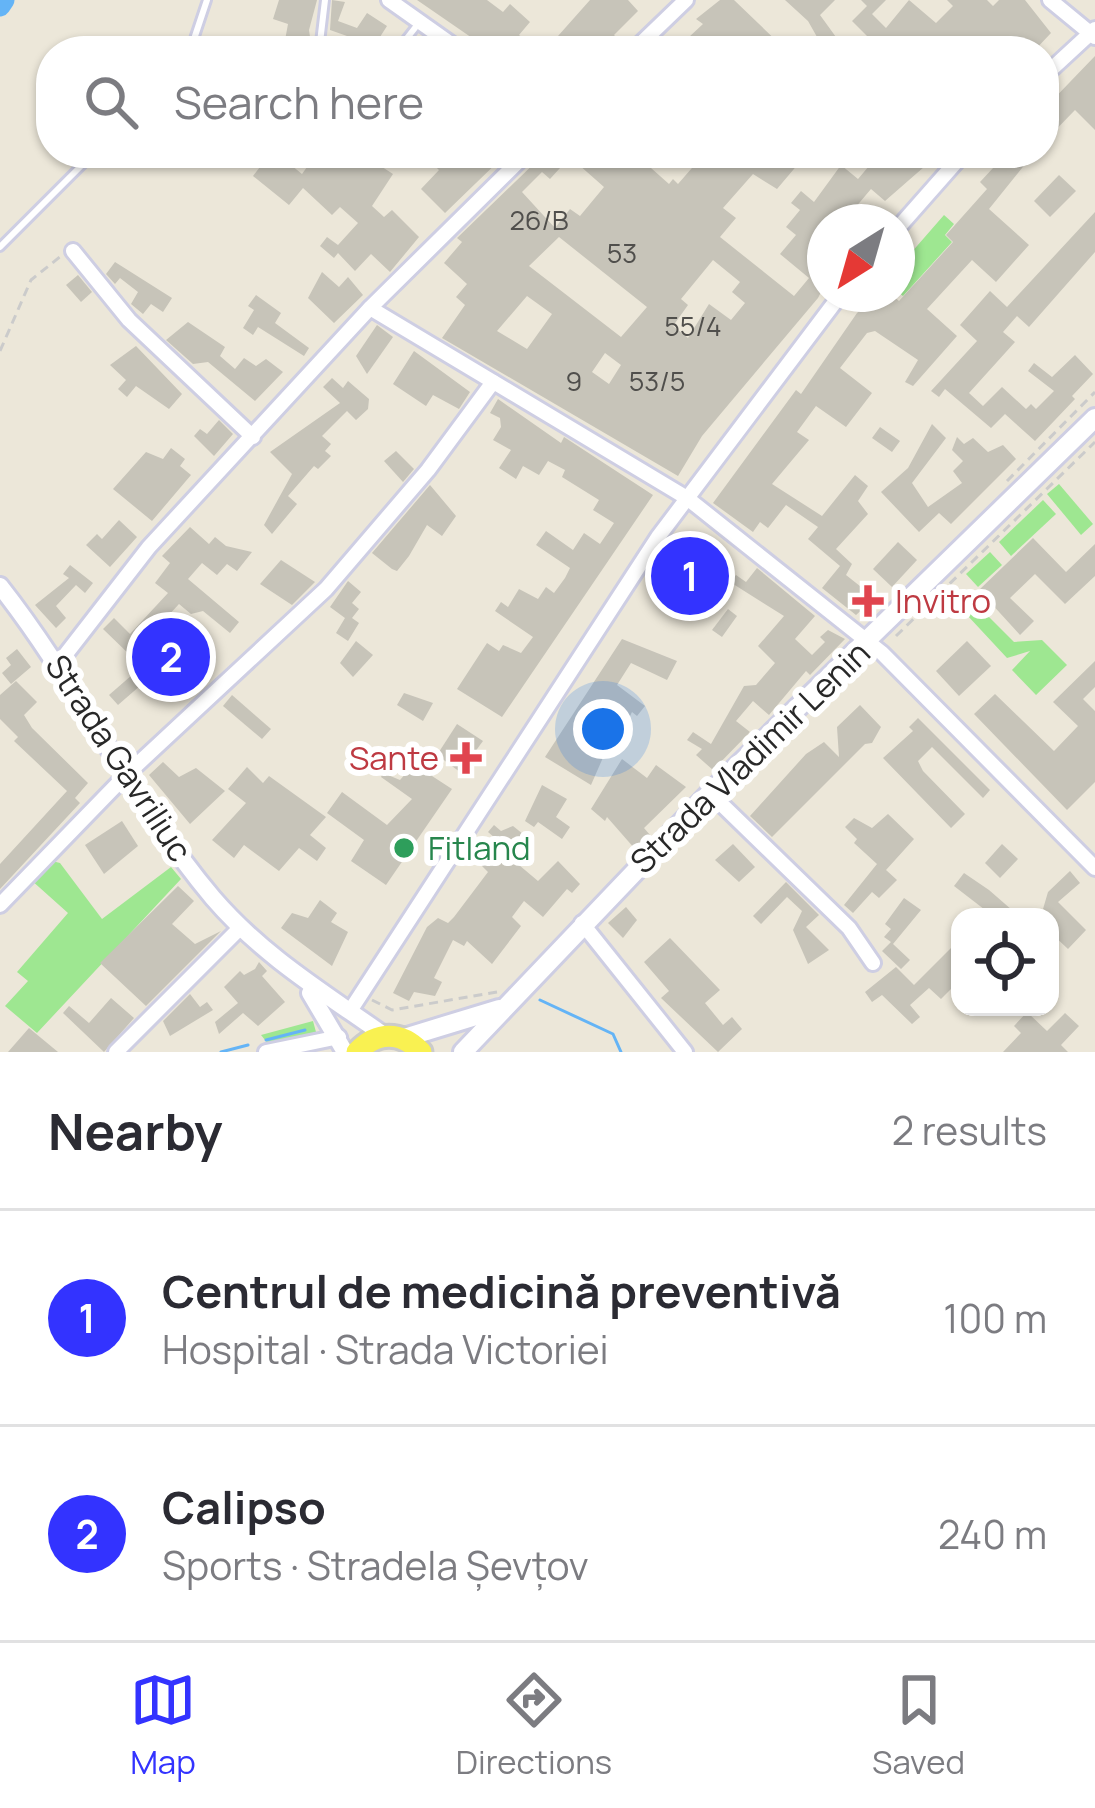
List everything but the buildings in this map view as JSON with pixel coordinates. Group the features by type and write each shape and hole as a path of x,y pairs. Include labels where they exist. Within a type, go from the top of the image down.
{"main road":[{"name":"Strada Vladimir Lenin","path":"462,1052 501,999 1095,418"},
{"path":"347,1047 403,1042 441,1030 501,999"}],"street":[{"path":"389,0 440,36"},
{"path":"649,36 686,0"},
{"path":"1050,0 1093,33 1059,63"},
{"path":"58,663 114,586 370,308 512,168"},
{"path":"915,209 951,168"},
{"path":"74,250 145,337 254,436"},
{"path":"370,308 687,498 869,642 1095,868"},
{"path":"355,1003 687,498 827,312"},
{"path":"0,904 128,772 326,590 428,470 493,382"},
{"name":"Strada Gavriliuc","path":"0,586 58,663 187,863 241,927 298,978 347,1047"},
{"path":"710,793 849,928 873,963"},
{"path":"582,923 686,1052"},
{"path":"116,1052 241,927"},
{"name":"Strada Gavriliuc","path":"298,978 355,1003 403,1042"},
{"path":"441,1030 462,1052"},
{"path":"266,1052 347,1047"}],"lane":[{"path":"195,36 207,0"},
{"path":"321,36 325,0"},
{"path":"408,36 420,21"},
{"path":"0,247 79,168"}],"path":[{"path":"0,351 31,280 74,250"},
{"path":"896,636 1095,442"},
{"path":"355,1003 392,1010 501,999"}],"green space":[{"path":"944,215 954,224 945,235 952,242 915,283 915,248"},
{"path":"1059,484 1093,524 1081,535 1047,494"},
{"path":"1043,500 1056,514 1011,556 999,542"},
{"path":"990,552 1002,565 978,587 966,574"},
{"path":"976,604 1014,642 1042,640 1067,665 1036,695 1012,670 1030,651 1007,658 967,615"},
{"path":"48,860 60,863 102,919 171,867 181,879 37,1033 5,1006 28,981 17,972 68,913 30,879"},
{"path":"313,1021 316,1032 269,1045 261,1035"}],"water":[{"path":"171,632 186,639 193,654 186,669 171,676 156,669 149,654 156,639"}],"waterway":[{"path":"0,6 4,0"},
{"path":"540,1000 613,1034 621,1052"},
{"path":"266,1040 305,1030"},
{"path":"221,1052 248,1045"}],"place":[{"name":"Centrul de medicină preventivă","path":"690,576"},
{"name":"Invitro","path":"868,601"},
{"name":"Calipso","path":"171,657"},
{"name":"Sante","path":"466,758"},
{"name":"Fitland","path":"404,848"}]}
